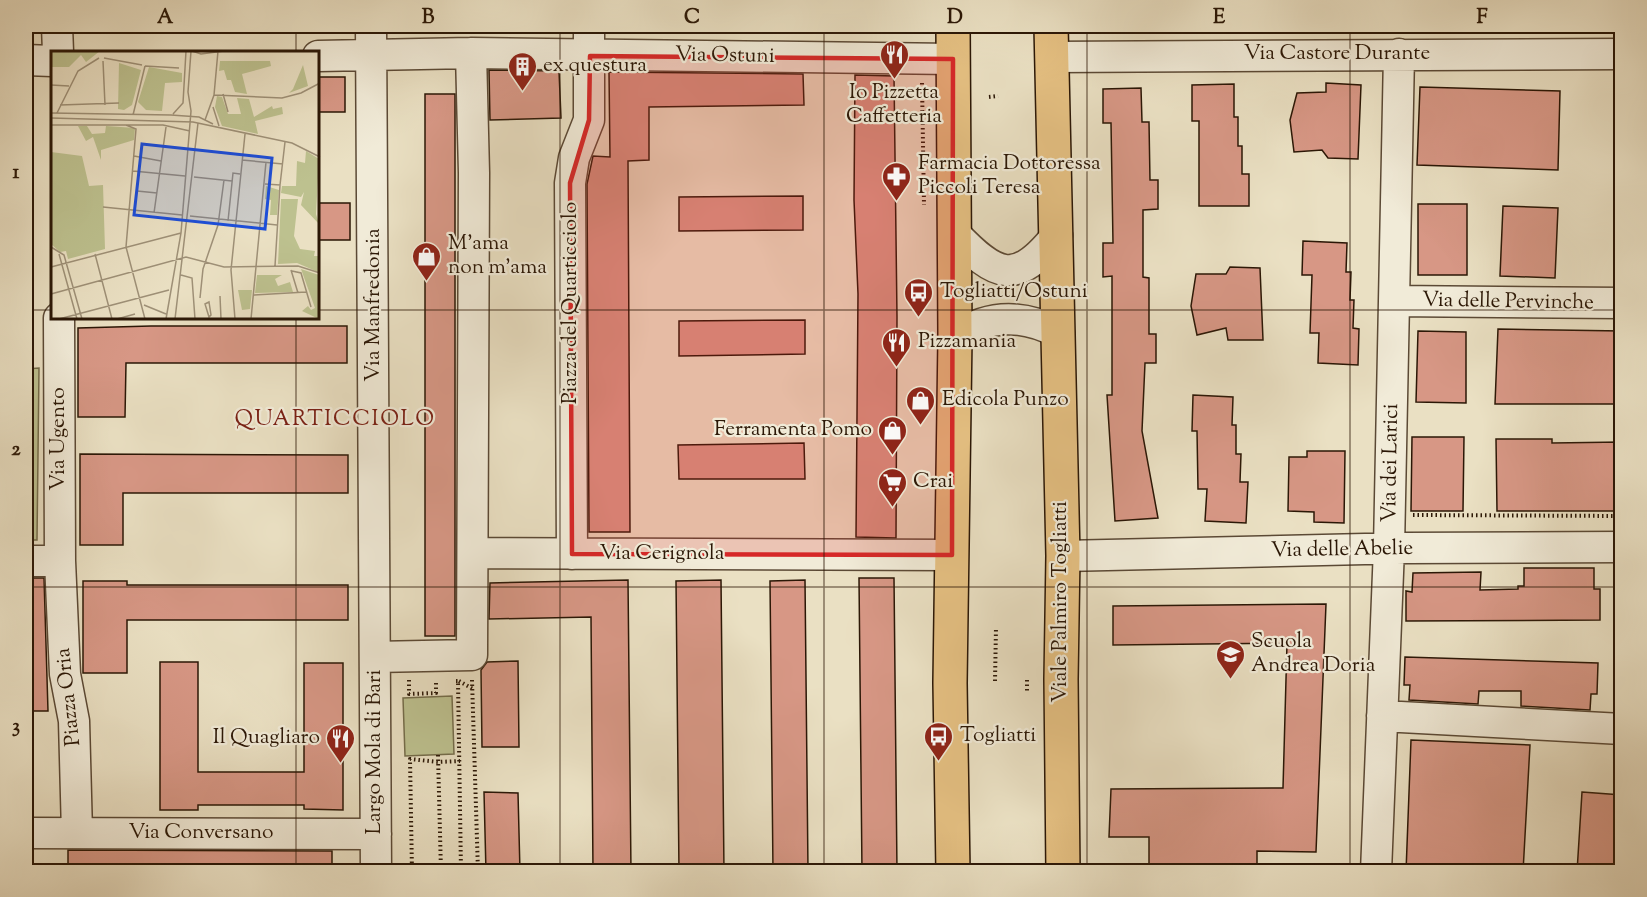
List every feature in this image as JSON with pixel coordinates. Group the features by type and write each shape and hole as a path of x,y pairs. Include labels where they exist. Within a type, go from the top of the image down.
{"main road":[{"path":"953,26 955,337 950,683 953,872"},
{"name":"Viale Palmiro Togliatti","path":"1052,41 1063,556 1061,637 1064,872"}],"street":[{"path":"57,26 58,51"},
{"name":"Via Manfredonia","path":"371,26 375,657"},
{"name":"Piazza del Quarticciolo","path":"572,554 570,183 574,158 589,120 589,26"},
{"name":"Via Castore Durante","path":"1052,41 1399,54 1622,54"},
{"path":"471,53 474,173 472,663"},
{"name":"Via Ostuni","path":"320,56 471,53 952,59"},
{"name":"Via dei Larici","path":"1376,872 1389,548 1399,54"},
{"path":"26,60 51,60"},
{"path":"955,234 984,262 1009,270 1030,265 1057,236"},
{"name":"Via delle Pervinche","path":"1395,301 1622,303"},
{"path":"955,337 977,324 1007,318 1033,321 1059,333"},
{"name":"Via Ugento","path":"59,320 60,561"},
{"name":"Via delle Abelie","path":"1063,556 1389,548 1622,547"},
{"name":"Via Cerignola","path":"473,553 952,555"},
{"path":"26,561 60,561"},
{"name":"Piazza Oria","path":"60,561 65,674 74,721 77,833"},
{"name":"Largo Mola di Bari","path":"376,872 375,657 472,663"},
{"path":"1382,716 1622,729"},
{"name":"Via Conversano","path":"26,833 376,834"}],"path":[{"path":"989,97 998,96"},
{"path":"1407,515 1622,516"},
{"path":"994,681 996,627"},
{"path":"472,663 478,872"},
{"path":"409,674 409,694 436,693 436,682 458,681 472,689"},
{"path":"1027,680 1028,692"},
{"path":"458,681 461,872"},
{"path":"438,755 441,872"},
{"path":"412,872 410,759 438,762 459,761"}],"highlighted area":[{"path":"590,56 953,59 952,555 572,554 570,183 589,120"}],"green space":[{"path":"39,368 37,540 26,540 26,369"},
{"path":"452,696 454,754 405,756 403,698"}],"building":[{"name":"ex questura","path":"489,70 559,71 561,118 490,120"},
{"path":"609,72 803,74 804,105 649,107 649,160 628,161 630,532 589,532 587,184 593,156 610,157"},
{"path":"855,75 894,76 897,317 896,538 856,537 858,294 854,200"},
{"path":"320,77 345,77 345,112 320,112"},
{"path":"1326,83 1361,85 1358,159 1328,158 1322,150 1294,152 1290,120 1297,93 1326,92"},
{"path":"1234,84 1234,117 1238,117 1238,146 1242,146 1242,174 1249,174 1249,206 1199,206 1199,121 1192,121 1192,85"},
{"path":"1420,87 1560,91 1558,170 1417,165"},
{"path":"1141,88 1142,122 1149,122 1150,180 1158,180 1158,209 1143,210 1143,277 1149,278 1149,334 1156,334 1156,363 1145,363 1142,431 1158,518 1115,521 1107,395 1112,395 1112,276 1103,277 1103,243 1113,243 1111,123 1103,123 1103,89"},
{"path":"425,94 455,94 455,636 425,636"},
{"path":"803,196 803,230 679,231 679,197"},
{"path":"320,203 350,203 350,240 320,240"},
{"path":"1418,204 1467,204 1467,275 1418,275"},
{"path":"1503,206 1558,208 1555,278 1500,276"},
{"path":"1303,241 1347,243 1346,272 1351,272 1350,300 1354,300 1353,328 1359,329 1358,365 1318,363 1319,333 1310,333 1312,275 1302,275"},
{"path":"1230,267 1260,268 1263,340 1228,340 1226,328 1197,335 1191,306 1196,274 1226,274"},
{"path":"805,320 805,354 679,356 679,321"},
{"path":"347,326 347,363 126,363 125,417 78,417 78,328"},
{"path":"1498,329 1622,331 1622,404 1495,404"},
{"path":"1418,331 1466,332 1466,403 1416,402"},
{"path":"1193,395 1233,397 1232,425 1236,425 1236,454 1241,454 1240,482 1248,482 1246,523 1205,521 1207,489 1198,489 1197,431 1192,431"},
{"path":"1412,437 1464,437 1463,511 1411,511"},
{"path":"1496,439 1552,439 1552,443 1622,442 1622,511 1497,511"},
{"path":"804,443 805,479 679,479 678,445"},
{"path":"1307,451 1345,451 1344,523 1314,522 1314,512 1288,511 1289,457 1307,457"},
{"path":"80,454 348,455 348,493 123,493 123,545 80,545"},
{"path":"1524,568 1594,568 1594,589 1600,589 1600,620 1406,621 1406,591 1412,592 1413,573 1481,572 1480,590 1518,589 1518,586 1524,586"},
{"path":"26,578 44,578 48,711 26,711"},
{"path":"859,578 894,578 897,872 862,872"},
{"path":"628,580 631,872 593,872 591,617 489,619 490,583"},
{"path":"721,580 724,872 679,872 676,581"},
{"path":"805,580 808,871 773,872 770,581"},
{"path":"83,581 127,581 127,585 348,585 348,620 127,620 127,673 83,673"},
{"path":"1326,604 1316,852 1257,851 1257,872 1149,872 1149,837 1109,837 1111,789 1283,788 1287,643 1113,645 1113,606"},
{"path":"1405,657 1598,663 1597,694 1591,694 1590,710 1521,706 1521,691 1479,691 1478,704 1409,700 1410,685 1404,685"},
{"path":"518,661 519,747 482,747 481,670 487,662"},
{"path":"160,662 198,662 198,772 304,772 304,663 343,663 343,810 304,809 304,805 198,805 198,810 160,810"},
{"path":"1411,740 1530,745 1523,872 1406,872"},
{"path":"484,792 518,793 520,872 486,872"},
{"path":"1582,792 1622,795 1622,872 1577,872"},
{"path":"68,850 332,851 332,872 68,872"}],"place":[{"name":"Io Pizzetta Caffetteria","path":"894,80"},
{"name":"ex questura","path":"522,92"},
{"name":"Farmacia Dottoressa Piccoli Teresa","path":"897,202"},
{"name":"M'ama non m'ama","path":"427,282"},
{"name":"Togliatti/Ostuni","path":"919,318"},
{"name":"Pizzamania","path":"897,368"},
{"name":"Edicola Punzo","path":"921,426"},
{"name":"Ferramenta Pomo","path":"893,456"},
{"name":"Crai","path":"892,508"},
{"name":"Scuola Andrea Doria","path":"1230,680"},
{"name":"Togliatti","path":"939,762"},
{"name":"Il Quagliaro","path":"341,764"}],"district":[{"name":"QUARTICCIOLO","path":"335,420"}]}
